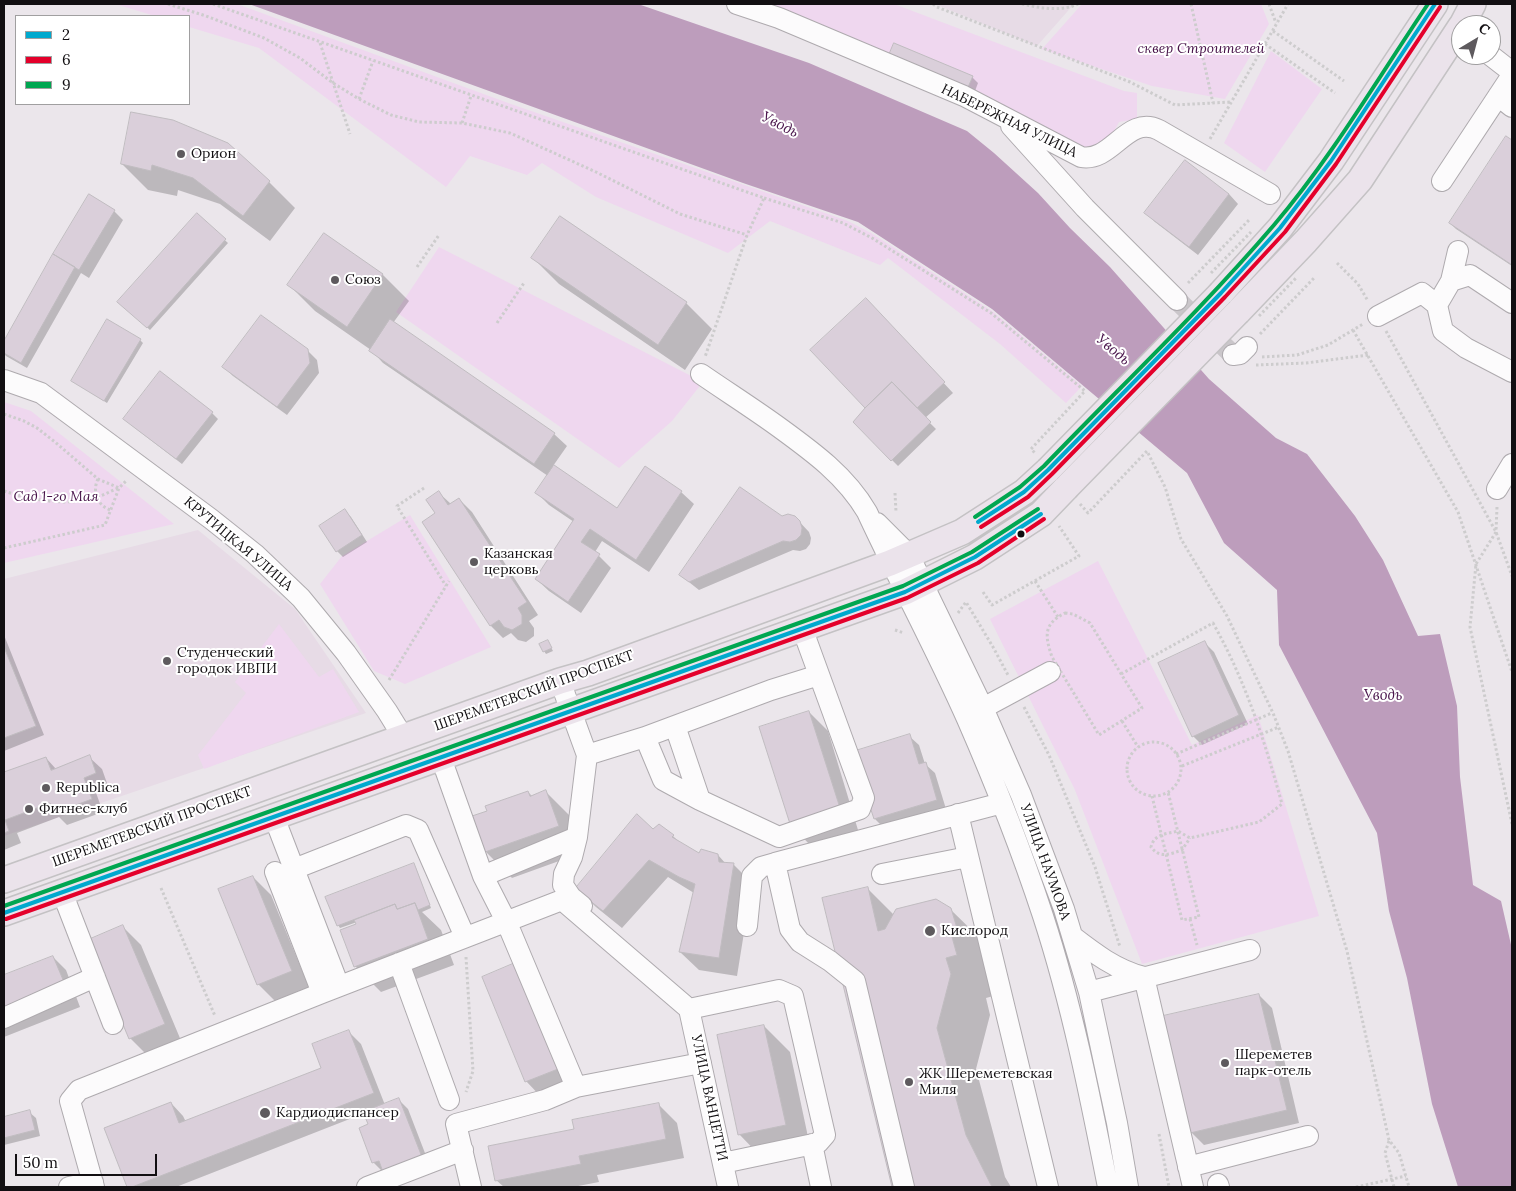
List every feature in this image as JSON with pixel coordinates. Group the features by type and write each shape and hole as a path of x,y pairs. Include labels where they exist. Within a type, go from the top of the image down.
{"main road":[{"path":"1433,4 1451,18"},
{"name":"ШЕРЕМЕТЕВСКИЙ ПРОСПЕКТ","path":"4,880 560,681 588,673 900,559 962,532 1024,492 1043,462 1220,293 1280,228 1331,161 1433,4"},
{"path":"1467,15 1473,4"},
{"path":"4,913 914,588 975,557 1072,495 1360,180 1451,40"},
{"name":"КРУТИЦКАЯ УЛИЦА","path":"403,737 414,766"}],"street":[{"name":"НАБЕРЕЖНАЯ УЛИЦА","path":"737,4 779,18 955,92 1085,158 1099,155 1142,126 1154,128 1270,194"},
{"path":"1442,181 1505,102 1512,74 1501,64"},
{"path":"1001,115 1085,208 1178,295"},
{"path":"1437,305 1452,281 1458,251"},
{"path":"1452,281 1470,275 1512,303"},
{"path":"1378,316 1422,292 1437,305 1443,331 1466,348 1512,372"},
{"name":"УЛИЦА НАУМОВА","path":"702,370 832,468 861,502 900,559 914,588 1002,803 1043,915 1068,997 1108,1187"},
{"name":"КРУТИЦКАЯ УЛИЦА","path":"4,380 41,393 211,519 255,554 301,598 346,653 403,737"},
{"path":"1497,489 1512,464"},
{"name":"УЛИЦА НАУМОВА","path":"914,588 983,708 1020,795 1064,909 1088,992 1117,1123 1128,1187"},
{"path":"645,737 663,780 700,800 779,837 860,809 864,798 802,628"},
{"path":"983,708 1050,672"},
{"path":"587,755 645,737 818,675"},
{"path":"560,681 587,755 577,837 572,856 564,874 563,884 570,897 620,935"},
{"path":"674,726 700,800"},
{"path":"441,758 483,876 507,922 576,1087"},
{"path":"747,926 752,876 760,867 1002,803"},
{"path":"958,814 1048,1187"},
{"path":"274,816 284,870 331,989"},
{"path":"284,870 406,825 418,830 465,937"},
{"path":"483,876 577,837"},
{"path":"882,874 968,857"},
{"path":"775,863 790,929 800,942 830,961 855,981 904,1187"},
{"path":"62,892 113,1024"},
{"path":"69,1187 93,1185 70,1101 79,1090 331,989 562,900 689,1008 778,990 793,996 825,1135 818,1143 723,1163"},
{"path":"1072,936 1102,959 1136,975 1193,1187"},
{"path":"1088,992 1136,975 1250,950"},
{"path":"399,963 449,1100"},
{"path":"4,1018 95,977"},
{"name":"УЛИЦА ВАНЦЕТТИ","path":"689,1008 728,1187"},
{"path":"471,1187 456,1124 545,1100 576,1087 701,1063"},
{"path":"1188,1168 1308,1136"},
{"path":"812,1144 821,1187"},
{"path":"366,1187 463,1150"}],"path":[{"path":"168,4 264,38 300,58 333,83 359,99 391,115 419,122 462,123 510,133 596,172 680,214 747,235"},
{"path":"213,4 764,198 843,223 872,238 991,313 1085,391 1032,450 1043,462"},
{"path":"933,4 1130,82 1175,105 1231,102"},
{"path":"1022,4 1050,9 1065,8 1078,4"},
{"path":"1191,4 1213,103"},
{"path":"1269,4 1276,23"},
{"path":"1200,154 1288,4"},
{"path":"1273,31 1344,81"},
{"path":"320,42 350,134"},
{"path":"1265,44 1335,94"},
{"path":"359,99 373,61"},
{"path":"462,123 471,96"},
{"path":"702,370 747,235 764,198"},
{"path":"1178,295 1250,219"},
{"path":"1251,232 1255,224"},
{"path":"417,267 439,235"},
{"path":"1337,263 1358,284"},
{"path":"1247,353 1315,277"},
{"path":"496,323 524,283"},
{"path":"1378,316 1496,532 1512,576"},
{"path":"1353,330 1458,512 1512,672"},
{"path":"1247,353 1296,354 1328,345"},
{"path":"1247,353 1250,365 1306,363 1368,355"},
{"path":"4,414 24,421 36,428 98,479 119,488"},
{"path":"1072,495 1088,512 1147,451 1165,487 1181,539 1227,616 1279,727 1288,751 1347,951 1389,1140 1399,1153 1409,1187"},
{"path":"98,479 94,486 96,498 102,506 111,510"},
{"path":"4,491 42,501 73,502 96,498 119,488"},
{"path":"4,548 105,525 119,488"},
{"path":"424,488 397,506 446,586"},
{"path":"1497,489 1496,532 1476,564 1470,627 1512,824"},
{"path":"895,493 896,512"},
{"path":"983,592 992,605 1079,556 1058,526"},
{"path":"386,686 449,581"},
{"path":"1035,581 1058,617"},
{"path":"966,602 993,647 1049,755 1095,867 1136,975"},
{"path":"1065,614 1073,614 1090,623 1142,708 1099,736 1048,647 1046,639 1047,630 1051,622 1058,617 1065,614"},
{"path":"1121,674 1213,622 1228,651 1257,719 1282,804 1259,822 1190,838 1182,850 1161,855 1155,853 1151,847 1152,841 1156,837 1178,831 1190,838"},
{"path":"1176,754 1272,712"},
{"path":"1122,721 1138,747"},
{"path":"1182,766 1279,727"},
{"path":"1156,742 1165,744 1176,754 1182,766 1181,776 1177,784 1163,795 1152,796 1138,791 1132,785 1128,777 1128,761 1138,747 1156,742"},
{"path":"1152,796 1182,920 1199,917 1168,792"},
{"path":"161,888 222,1032"},
{"path":"1190,919 1195,940"},
{"path":"456,1124 473,1071 465,937"},
{"path":"1158,1128 1169,1187"},
{"path":"1389,1140 1384,1153 1394,1187"},
{"path":"1356,1187 1368,1186 1406,1176"}],"shaded area":[{"path":"935,4 1074,4 1037,46"},
{"name":"Студенческий городок ИВПИ","path":"198,530 295,609 366,713 4,836 4,579"}],"green space":[{"path":"115,4 237,4 511,104 848,221 871,233 992,311 1082,386 1066,403 1000,344 888,258 880,265 770,221 728,253 596,197 542,163 527,175 470,156 446,187 259,48 190,27 190,15 152,15"},
{"path":"759,4 894,4 1124,91 1137,93 1137,119 1119,122 1111,137 1090,149 1079,148"},
{"name":"сквер Строителей","path":"1082,4 1261,4 1269,24 1225,99 1152,86 1042,49"},
{"path":"1271,51 1322,89 1265,172 1224,143"},
{"path":"439,247 703,382 672,421 619,468 396,312"},
{"name":"Сад 1-го Мая","path":"4,402 31,411 174,524 4,563"},
{"path":"410,515 491,647 405,684 374,671 320,584 342,556"},
{"path":"1098,561 1192,745 1258,715 1319,916 1142,964 1075,790 990,619"},
{"path":"279,624 319,677 333,669 359,712 204,769 198,755 246,693 235,682"}],"water":[{"name":"Уводь","path":"249,4 638,4 809,63 967,131 1038,193 1110,267 1209,379 1276,438 1307,454 1355,516 1383,560 1418,636 1440,634 1457,706 1460,777 1473,885 1501,901 1512,949 1512,1187 1458,1187 1432,1104 1407,978 1389,911 1377,833 1279,645 1277,590 1224,543 1187,473 992,309 858,222 743,183"}],"building":[{"path":"894,43 973,76 965,94 887,60"},
{"name":"Орион","path":"131,112 173,120 228,143 270,181 243,216 193,178 152,165 151,171 121,164"},
{"path":"1506,136 1512,140 1512,265 1449,223"},
{"path":"1185,160 1229,194 1189,247 1144,213"},
{"path":"89,194 115,210 79,270 53,254"},
{"path":"197,213 226,239 147,328 117,302"},
{"path":"560,216 687,302 658,345 531,258"},
{"name":"Союз","path":"324,233 383,274 347,327 287,285"},
{"path":"53,254 75,267 21,363 4,353 4,341"},
{"path":"866,298 945,382 917,408 892,382 865,408 810,350"},
{"path":"261,315 308,349 310,363 277,407 222,367"},
{"path":"107,319 141,339 104,401 71,381"},
{"path":"390,319 555,433 534,464 369,351"},
{"path":"160,371 213,412 176,459 123,419"},
{"path":"892,382 931,422 891,461 853,422"},
{"path":"554,465 617,508 645,466 682,491 636,560 590,529 581,542 600,554 568,602 535,579 574,519 535,493"},
{"path":"740,487 782,516 788,514 795,516 800,521 801,535 796,540 790,542 783,541 689,582 679,575"},
{"name":"Казанская церковь","path":"439,491 448,505 459,498 527,602 518,608 522,615 522,624 512,630 504,627 499,620 490,626 422,522 435,513 426,500"},
{"path":"345,509 362,535 336,552 319,526"},
{"path":"548,640 552,648 543,652 539,644"},
{"path":"1205,641 1239,715 1192,737 1158,663"},
{"path":"4,647 36,726 4,738"},
{"path":"809,711 841,811 791,827 759,727"},
{"path":"910,734 919,764 926,762 937,800 874,819 852,752"},
{"name":"Republica","path":"90,755 96,773 84,778 92,799 54,813 50,803 5,820 9,831 4,833 4,772 46,757 51,770"},
{"path":"546,790 559,826 485,852 472,816 487,811 485,806 528,791 530,796"},
{"path":"637,814 653,829 659,824 674,835 672,837 699,853 701,849 718,854 719,862 734,863 719,958 679,952 695,884 649,860 603,911 575,889"},
{"path":"414,863 430,905 418,910 415,903 397,909 395,904 337,926 325,897"},
{"path":"253,876 292,971 257,985 218,889"},
{"name":"ЖК Шереметевская Миля","path":"868,887 878,931 885,929 896,909 936,899 951,908 959,935 952,937 957,955 946,958 951,974 937,1028 966,1135 992,1187 892,1187 822,898"},
{"path":"415,903 428,939 354,967 340,930 356,924 354,920 395,904 397,909"},
{"path":"123,925 165,1024 129,1039 88,940"},
{"path":"53,956 69,994 4,1020 4,975"},
{"path":"515,963 558,1069 525,1082 482,977"},
{"name":"Шереметев парк-отель","path":"1259,994 1287,1110 1190,1133 1163,1016"},
{"path":"764,1025 786,1125 738,1135 717,1035"},
{"name":"Кардиодиспансер","path":"349,1030 374,1093 132,1187 127,1187 104,1128 171,1102 179,1123 321,1068 312,1044"},
{"path":"399,1098 422,1157 383,1172 379,1161 372,1163 359,1128 368,1124 363,1112"},
{"path":"659,1103 666,1139 579,1156 581,1164 495,1181 488,1146 574,1129 572,1120"},
{"path":"30,1110 35,1130 4,1138 4,1117"}],"tunnel":[{"path":"1177,300 1233,355"}],"transit line":[{"name":"9","path":"975,517 1020,487 1044,466 1247,256 1315,172 1354,117 1428,4"},
{"name":"2","path":"978,522 1024,492 1048,470 1221,293 1280,228 1331,161 1435,4"},
{"name":"6","path":"981,527 1028,497 1052,474 1225,297 1285,232 1336,164 1440,7"},
{"name":"9","path":"4,906 903,586 972,552 1038,509"},
{"name":"2","path":"4,913 905,592 975,557 1041,514"},
{"name":"6","path":"6,919 907,598 978,563 1044,519"}],"place":[{"name":"Орион","path":"181,154"},
{"name":"Союз","path":"335,280"},
{"name":"Казанская церковь","path":"474,562"},
{"name":"Студенческий городок ИВПИ","path":"167,661"},
{"name":"Republica","path":"46,788"},
{"name":"Фитнес-клуб","path":"29,809"},
{"name":"Кислород","path":"930,931"},
{"name":"Шереметев парк-отель","path":"1225,1063"},
{"name":"ЖК Шереметевская Миля","path":"909,1082"},
{"name":"Кардиодиспансер","path":"265,1113"}]}
